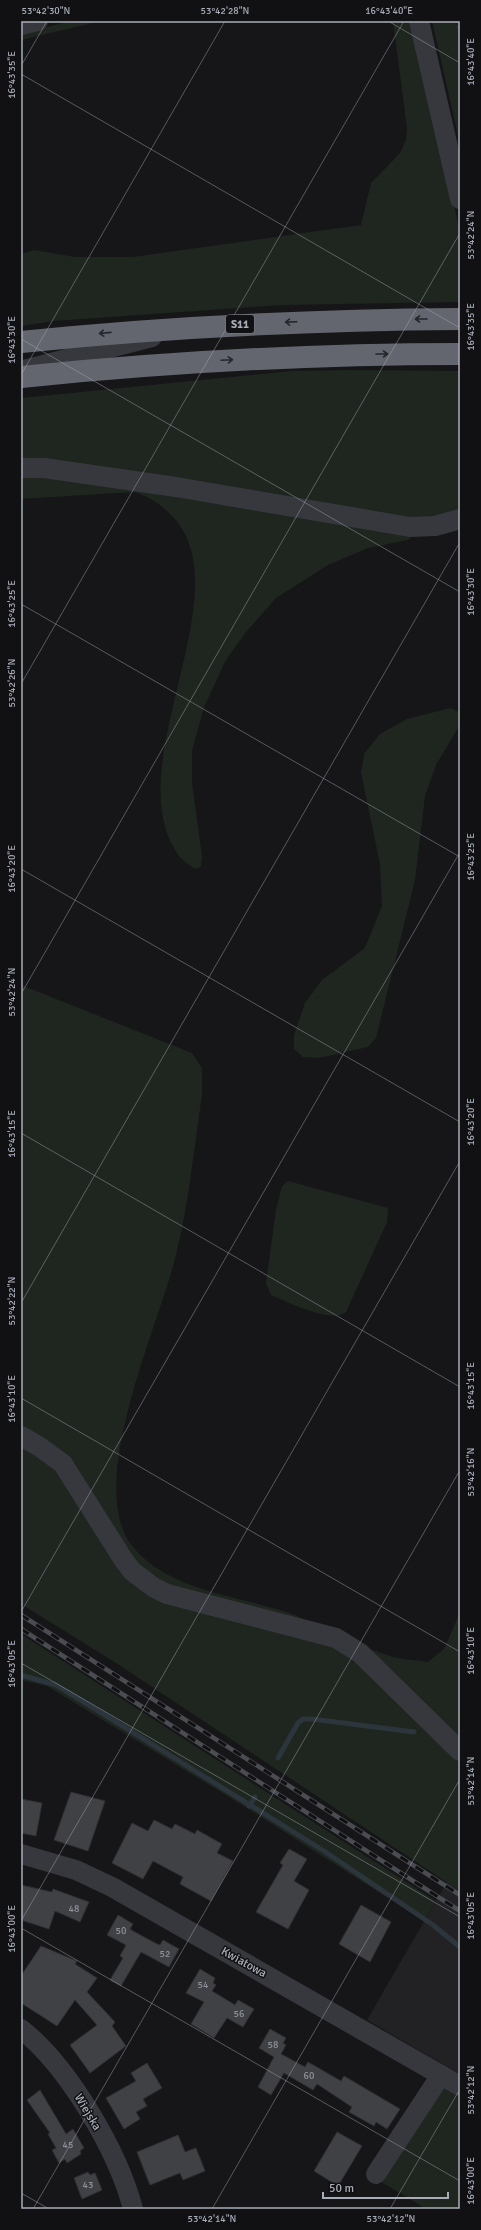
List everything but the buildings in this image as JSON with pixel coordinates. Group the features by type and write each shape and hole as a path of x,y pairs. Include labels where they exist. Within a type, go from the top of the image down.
{"highway":[{"name":"S11","path":"21,342 194,326 366,320 460,319"},
{"path":"21,377 194,362 343,354 460,354"}],"street":[{"path":"21,25 38,21"},
{"path":"419,21 460,199"},
{"path":"21,371 194,326"},
{"path":"21,350 194,362"},
{"path":"21,468 44,468 176,487 410,527 435,526 460,519"},
{"path":"21,1436 40,1447 63,1464 123,1559 142,1580 168,1594 336,1638 360,1653 460,1751"},
{"name":"Kwiatowa","path":"21,1854 76,1870 112,1887 460,2086"},
{"name":"Wiejska","path":"21,2029 50,2058 88,2111 113,2157 133,2209"},
{"path":"376,2174 440,2075"}],"path":[{"path":"458,21 460,37"}],"shaded area":[{"path":"70,21 101,21 21,40 21,34"},
{"path":"393,21 411,21 460,231 460,302 282,305 54,321 21,326 21,254 34,250 75,257 133,257 361,225 371,183 400,153 406,140 407,128"},
{"path":"432,21 460,21 460,144"},
{"path":"291,371 460,371 460,508 438,517 416,518 21,460 21,398"},
{"path":"50,476 413,535 408,540 368,548 328,565 276,598 246,632 226,660 204,707 192,751 192,783 202,856 201,867 195,869 179,856 163,820 161,777 168,731 189,635 195,590 191,550 173,517 155,502 133,492 21,499 21,477"},
{"path":"450,708 459,712 459,726 436,765 425,796 415,880 376,1038 368,1047 319,1058 303,1057 294,1049 294,1035 305,1003 322,980 365,948 382,906 380,864 361,773 364,754 380,734 407,719"},
{"path":"21,985 192,1053 202,1068 202,1095 181,1235 168,1285 142,1361 120,1446 116,1486 120,1520 133,1547 147,1561 164,1572 201,1589 295,1615 367,1648 397,1658 428,1662 444,1649 458,1617 460,1606 460,1891 116,1663 21,1604"},
{"path":"288,1181 388,1208 387,1222 346,1312 339,1315 320,1314 298,1307 271,1295 266,1283 276,1210 282,1186"},
{"path":"21,1634 436,1901 424,1921 247,1808 47,1686 21,1680"},
{"path":"447,1882 460,1891 460,2074 367,2020"},
{"path":"440,2086 460,2098 460,2209 426,2209 380,2181"}],"waterway":[{"path":"21,1675 56,1685 105,1715 324,1851 433,1925 460,1947"},
{"path":"278,1758 298,1723 303,1719 414,1732"},
{"path":"249,1806 255,1797"}],"railway":[{"path":"21,1615 460,1895"},
{"path":"21,1629 460,1911"}]}
